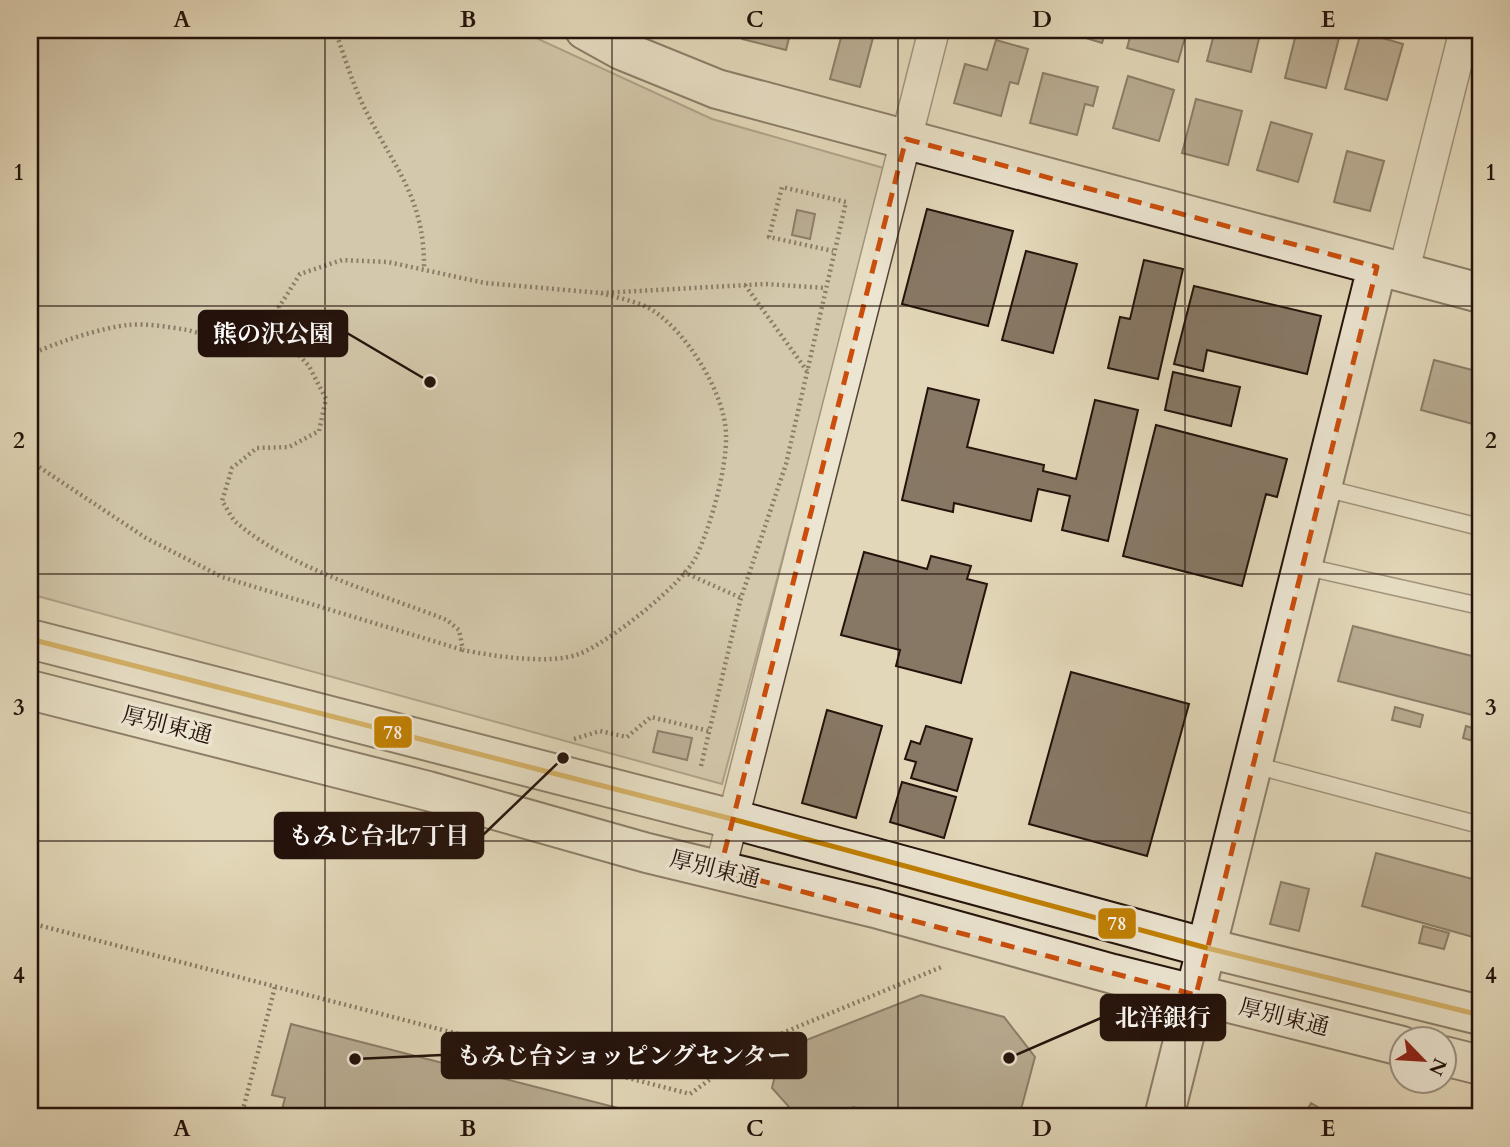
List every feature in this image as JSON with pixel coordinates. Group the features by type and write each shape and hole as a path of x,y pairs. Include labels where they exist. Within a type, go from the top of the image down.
{"street":[{"path":"585,30 621,50 717,89 1480,293"},
{"path":"720,870 934,30"},
{"path":"1164,1117 1254,765 1300,565 1321,487 1465,30"},
{"path":"30,639 732,819 1207,948 1480,1015"},
{"name":"厚別東通","path":"30,690 428,791 1196,995 1388,1043"},
{"path":"1458,1060 1480,1065"}],"lane":[{"path":"1321,487 1480,527"},
{"path":"1300,565 1480,606"},
{"path":"1254,765 1480,825"}],"path":[{"path":"335,30 367,113 408,185 424,237 424,270"},
{"path":"701,766 741,598 786,464 846,202 782,187 769,237 833,251"},
{"path":"463,650 459,630 447,620 317,569 262,541 235,521 222,501 232,468 257,449 289,447 319,431 326,399 309,366 285,340 279,307 300,274 342,260 388,262 485,283 601,293 744,284 825,288"},
{"path":"744,284 807,371"},
{"path":"30,461 146,538 222,577 463,650 510,659 578,654 640,617 695,559 717,494 726,433 709,373 677,332 651,309 601,293"},
{"path":"30,355 45,347 128,325 185,330 274,353 291,347"},
{"path":"683,572 741,598"},
{"path":"566,742 600,732 627,737 651,717 709,731"},
{"path":"30,923 690,1094 761,1042 947,964"},
{"path":"241,1117 275,986"}],"highlighted area":[{"path":"906,139 1377,267 1196,995 720,870"}],"shaded area":[{"path":"30,30 527,30 538,39 712,119 887,169 722,784 30,594"}],"building":[{"path":"744,30 791,30 786,50 742,39"},
{"path":"843,30 875,30 860,87 830,79"},
{"path":"1060,30 1106,30 1102,43"},
{"path":"1132,30 1187,30 1178,62 1127,48"},
{"path":"1215,30 1261,30 1251,72 1207,61"},
{"path":"1297,30 1339,38 1326,88 1285,78"},
{"path":"1361,32 1403,44 1387,100 1345,89"},
{"path":"996,40 1028,49 1018,84 1010,82 1001,116 954,103 965,64 987,70"},
{"path":"1043,73 1098,87 1093,106 1085,104 1077,135 1030,123"},
{"path":"1128,76 1174,90 1159,141 1113,128"},
{"path":"1196,99 1242,111 1228,165 1182,153"},
{"path":"1271,122 1312,134 1298,182 1257,170"},
{"path":"1347,151 1384,161 1370,211 1334,202"},
{"path":"927,209 1013,231 988,326 902,304"},
{"path":"797,210 815,214 810,239 792,235"},
{"path":"1026,251 1077,264 1053,353 1002,340"},
{"path":"1144,260 1183,269 1158,379 1108,368 1120,317 1130,319"},
{"path":"1194,286 1321,316 1307,374 1207,350 1203,371 1174,364"},
{"path":"1434,360 1480,372 1480,426 1421,410"},
{"path":"1173,372 1240,387 1231,426 1165,410"},
{"path":"928,388 979,400 967,447 1044,465 1043,471 1076,479 1095,400 1138,410 1108,541 1062,530 1070,496 1038,489 1031,521 954,503 953,512 902,500"},
{"path":"1156,425 1287,459 1277,497 1266,494 1242,586 1123,556"},
{"path":"864,552 927,569 931,556 971,566 967,579 987,584 961,683 896,666 900,650 841,635"},
{"path":"1353,626 1480,658 1480,717 1338,681"},
{"path":"1071,672 1189,704 1147,856 1029,824"},
{"path":"1395,707 1423,715 1420,727 1392,720"},
{"path":"827,710 882,726 856,818 802,803"},
{"path":"926,726 972,739 957,791 911,778 916,762 905,759 911,741 920,744"},
{"path":"1466,726 1480,730 1480,743 1463,738"},
{"path":"658,731 692,738 687,760 653,752"},
{"path":"902,782 956,797 944,838 890,822"},
{"path":"1376,853 1480,881 1480,939 1362,906"},
{"path":"1281,882 1309,889 1299,931 1270,924"},
{"path":"1423,926 1449,933 1444,949 1419,943"},
{"path":"921,995 1004,1017 1035,1057 1019,1117 881,1117 882,1114 853,1107 850,1117 798,1117 772,1088 781,1050"},
{"path":"291,1024 653,1117 280,1117 285,1098 272,1095"},
{"path":"1311,1103 1335,1117 1303,1117"}],"transit line":[{"name":"78","path":"30,639 732,819 1207,948 1480,1015"}],"place":[{"name":"熊の沢公園","path":"430,382"},
{"name":"もみじ台北7丁目","path":"563,758"},
{"name":"北洋銀行","path":"1009,1058"},
{"name":"もみじ台ショッピングセンター","path":"355,1059"}]}
